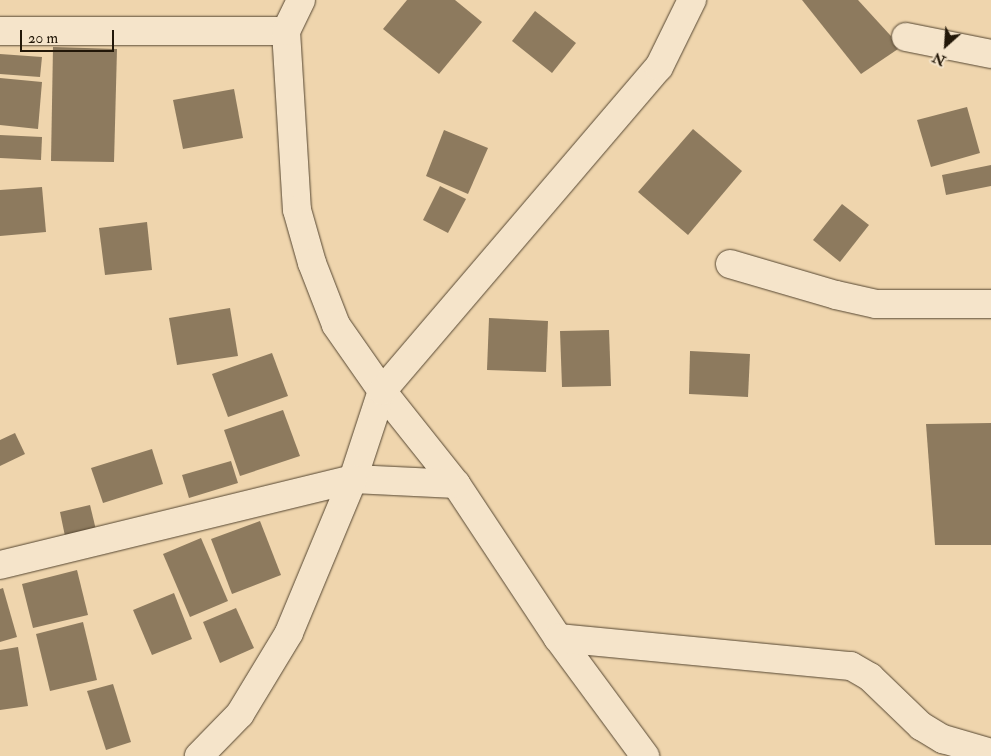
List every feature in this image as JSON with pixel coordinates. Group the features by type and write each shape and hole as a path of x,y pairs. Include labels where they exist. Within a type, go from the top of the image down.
{"street":[{"path":"301,0 286,31 297,210 312,263 336,325 382,391 456,484 558,638 645,756"},
{"path":"199,756 240,714 289,633 354,479 382,391 659,67 692,0"},
{"path":"0,31 286,31"},
{"path":"906,37 991,54"},
{"path":"730,264 836,295 876,304 991,304"},
{"path":"0,565 354,479 456,484"},
{"path":"558,638 851,666 870,677 921,726 943,739 991,752"}],"building":[{"path":"407,0 455,0 482,22 439,74 383,29"},
{"path":"802,0 858,0 901,47 861,74"},
{"path":"535,11 576,43 552,73 512,41"},
{"path":"53,47 117,49 114,162 51,161"},
{"path":"0,54 42,57 40,77 0,74"},
{"path":"0,78 42,82 38,129 0,125"},
{"path":"234,89 243,138 183,149 173,100"},
{"path":"967,107 980,153 931,167 917,120"},
{"path":"693,129 742,171 688,235 638,192"},
{"path":"444,130 488,148 468,194 426,176"},
{"path":"0,135 42,137 41,160 0,158"},
{"path":"991,165 991,186 946,195 942,175"},
{"path":"440,186 466,199 448,233 423,220"},
{"path":"42,187 46,232 0,236 0,190"},
{"path":"842,204 869,225 840,262 813,240"},
{"path":"147,222 152,270 105,275 99,228"},
{"path":"230,308 238,356 177,365 169,318"},
{"path":"489,318 548,321 546,372 487,370"},
{"path":"609,330 611,386 562,387 560,331"},
{"path":"690,351 750,354 748,397 689,394"},
{"path":"272,353 288,396 228,417 212,374"},
{"path":"283,410 300,456 240,476 224,430"},
{"path":"991,423 991,545 935,545 926,424"},
{"path":"15,433 25,454 0,466 0,440"},
{"path":"152,449 163,484 103,503 91,468"},
{"path":"231,461 238,483 189,498 182,475"},
{"path":"90,505 97,534 66,541 60,512"},
{"path":"260,521 281,575 232,594 211,539"},
{"path":"201,538 228,601 190,617 163,554"},
{"path":"77,570 88,615 33,628 22,584"},
{"path":"3,588 17,637 0,642 0,589"},
{"path":"174,593 192,639 152,655 133,610"},
{"path":"236,608 254,648 220,663 203,622"},
{"path":"83,622 97,680 50,691 36,634"},
{"path":"18,647 28,706 0,710 0,650"},
{"path":"113,684 131,742 106,750 87,691"}]}
